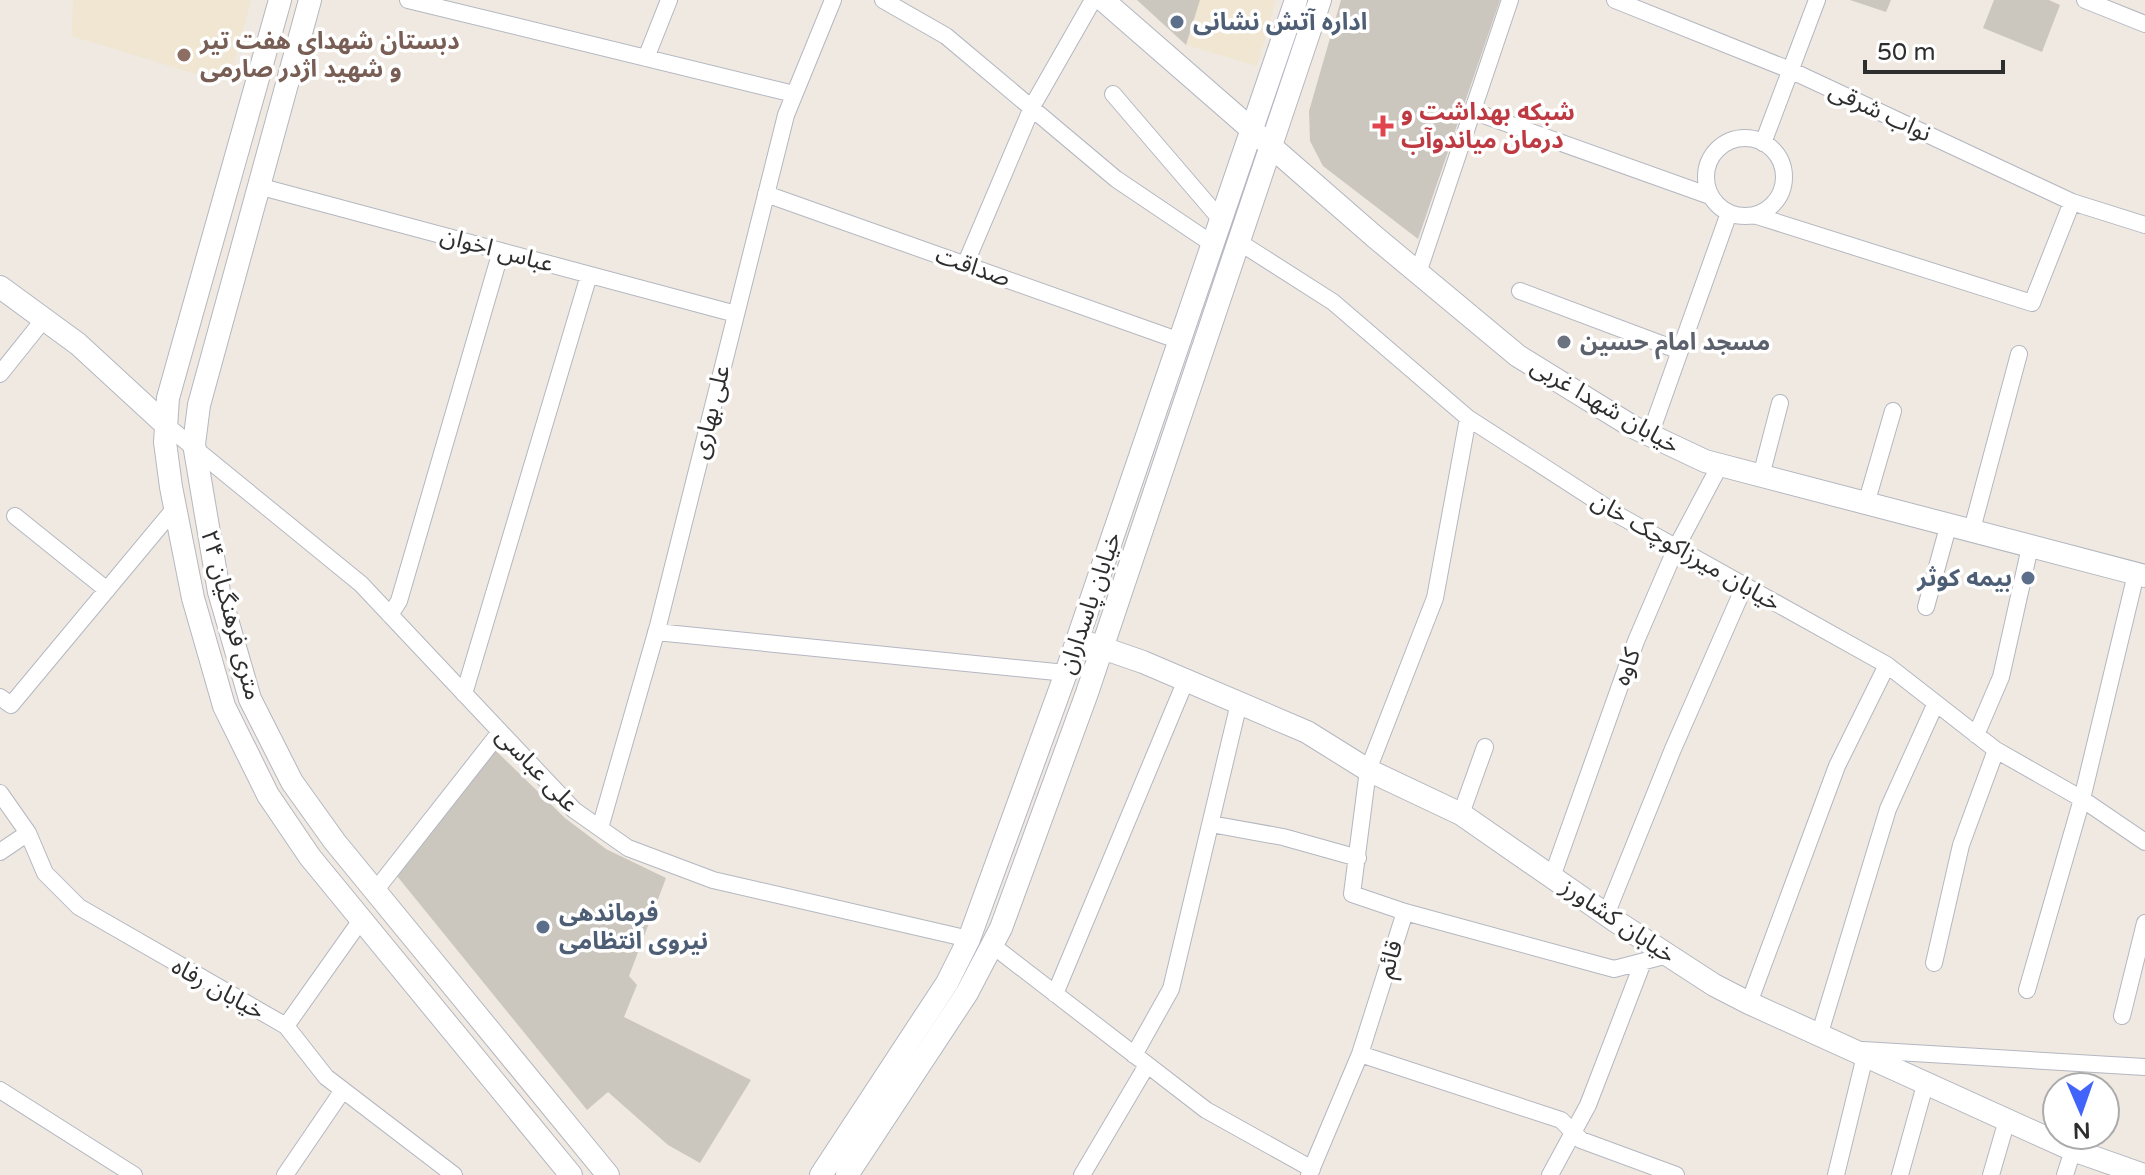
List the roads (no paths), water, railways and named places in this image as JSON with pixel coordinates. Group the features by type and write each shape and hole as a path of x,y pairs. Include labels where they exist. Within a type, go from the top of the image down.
{"main road":[{"name":"۲۴ متری فرهنگیان","path":"280,0 168,398 165,442 193,598 224,706 268,795 310,857 571,1175"},
{"name":"۲۴ متری فرهنگیان","path":"310,0 208,361 194,444 219,592 250,699 292,782 375,891 608,1175"},
{"name":"خیابان شهدا غربی","path":"1103,0 1518,356 1650,435 1720,465 2141,575"},
{"name":"خیابان پاسداران","path":"821,1175 947,983 969,939 1066,673 1296,0"},
{"path":"1272,146 1320,0"},
{"name":"خیابان پاسداران","path":"847,1175 959,1006 992,945 1102,648 1272,146"},
{"path":"231,177 258,186"},
{"path":"0,287 78,344 166,425"},
{"name":"خیابان کشاورز","path":"1077,639 1186,680 1307,732 1368,770 1461,814 1552,877 1609,909 1668,955 1749,1003 2041,1135"},
{"name":"خیابان کشاورز","path":"2076,1151 2144,1175"}],"street":[{"path":"408,0 794,94"},
{"path":"646,58 669,0"},
{"name":"علی بهاری","path":"600,828 656,632 794,94 833,0"},
{"path":"883,0 946,36 1033,105 1116,179 1214,245"},
{"path":"965,265 1033,105 1093,0"},
{"path":"1418,273 1510,0"},
{"name":"نواب شرقی","path":"1615,0 1790,70 2072,202 2145,225"},
{"path":"1763,143 1817,0"},
{"path":"2085,0 2145,24"},
{"path":"1113,94 1222,221"},
{"path":"1472,111 1710,196 1729,213 1754,215 2032,303 2072,202"},
{"path":"1710,196 1706,170 1719,148 1742,138 1763,143 1776,154 1784,178 1775,201 1754,215"},
{"name":"عباس اخوان","path":"258,186 736,314"},
{"name":"صداقت","path":"766,194 1180,341"},
{"path":"1650,435 1729,213"},
{"name":"خیابان میرزاکوچک خان","path":"1239,242 1333,302 1468,418 1676,548 1887,665 1996,750 2082,799 2145,842"},
{"path":"390,615 399,601 501,251"},
{"path":"464,694 589,275"},
{"path":"1520,291 1680,351"},
{"path":"0,374 44,319"},
{"path":"1971,533 2019,354"},
{"path":"1761,476 1780,403"},
{"path":"1866,504 1893,411"},
{"name":"قائم","path":"1311,1172 1360,1054 1405,912 1352,894 1368,770 1435,598 1468,418"},
{"name":"علی عباسی","path":"166,425 194,444 361,584 574,810 628,848 713,880 969,939"},
{"name":"کاوه","path":"1552,877 1636,641 1676,548 1720,465"},
{"path":"0,697 11,705 175,508"},
{"path":"15,516 107,590"},
{"path":"1926,607 1948,527"},
{"path":"1976,735 2001,677 2030,547"},
{"path":"2027,990 2082,799 2141,575"},
{"path":"1609,909 1673,749 1744,587"},
{"path":"656,632 1066,673"},
{"path":"1749,1003 1837,766 1887,665"},
{"path":"1055,994 1186,680"},
{"path":"1082,1175 1140,1060 1171,989 1239,703"},
{"path":"1819,1036 1888,809 1935,705"},
{"path":"375,891 500,732"},
{"path":"1461,814 1485,747"},
{"path":"1934,963 1961,845 1996,750"},
{"name":"خیابان رفاه","path":"0,793 28,833 45,873 79,907 164,959 286,1026 326,1077 454,1175"},
{"path":"1211,824 1283,837 1358,858"},
{"path":"0,852 28,833"},
{"path":"1405,912 1614,969 1668,955"},
{"path":"286,1026 361,920"},
{"path":"2122,1016 2145,923"},
{"path":"992,945 1206,1110 1311,1172"},
{"path":"1550,1175 1588,1105 1643,962"},
{"path":"1836,1175 1856,1052 2145,1067"},
{"path":"1360,1054 1561,1120 1581,1140 1676,1175"},
{"path":"1900,1175 1925,1085"},
{"path":"0,1090 134,1175"},
{"path":"285,1175 343,1090"},
{"path":"1991,1175 2007,1120"},
{"path":"2065,1175 2073,1151"}],"place":[{"name":"اداره آتش نشانی","path":"1177,22"},
{"name":"دبستان شهدای هفت تیر و شهید اژدر صارمی","path":"184,55"},
{"name":"شبکه بهداشت و درمان میاندوآب","path":"1383,126"},
{"name":"مسجد امام حسین","path":"1564,342"},
{"name":"بیمه کوثر","path":"2028,578"},
{"name":"فرماندهی نیروی انتظامی","path":"543,927"}]}
